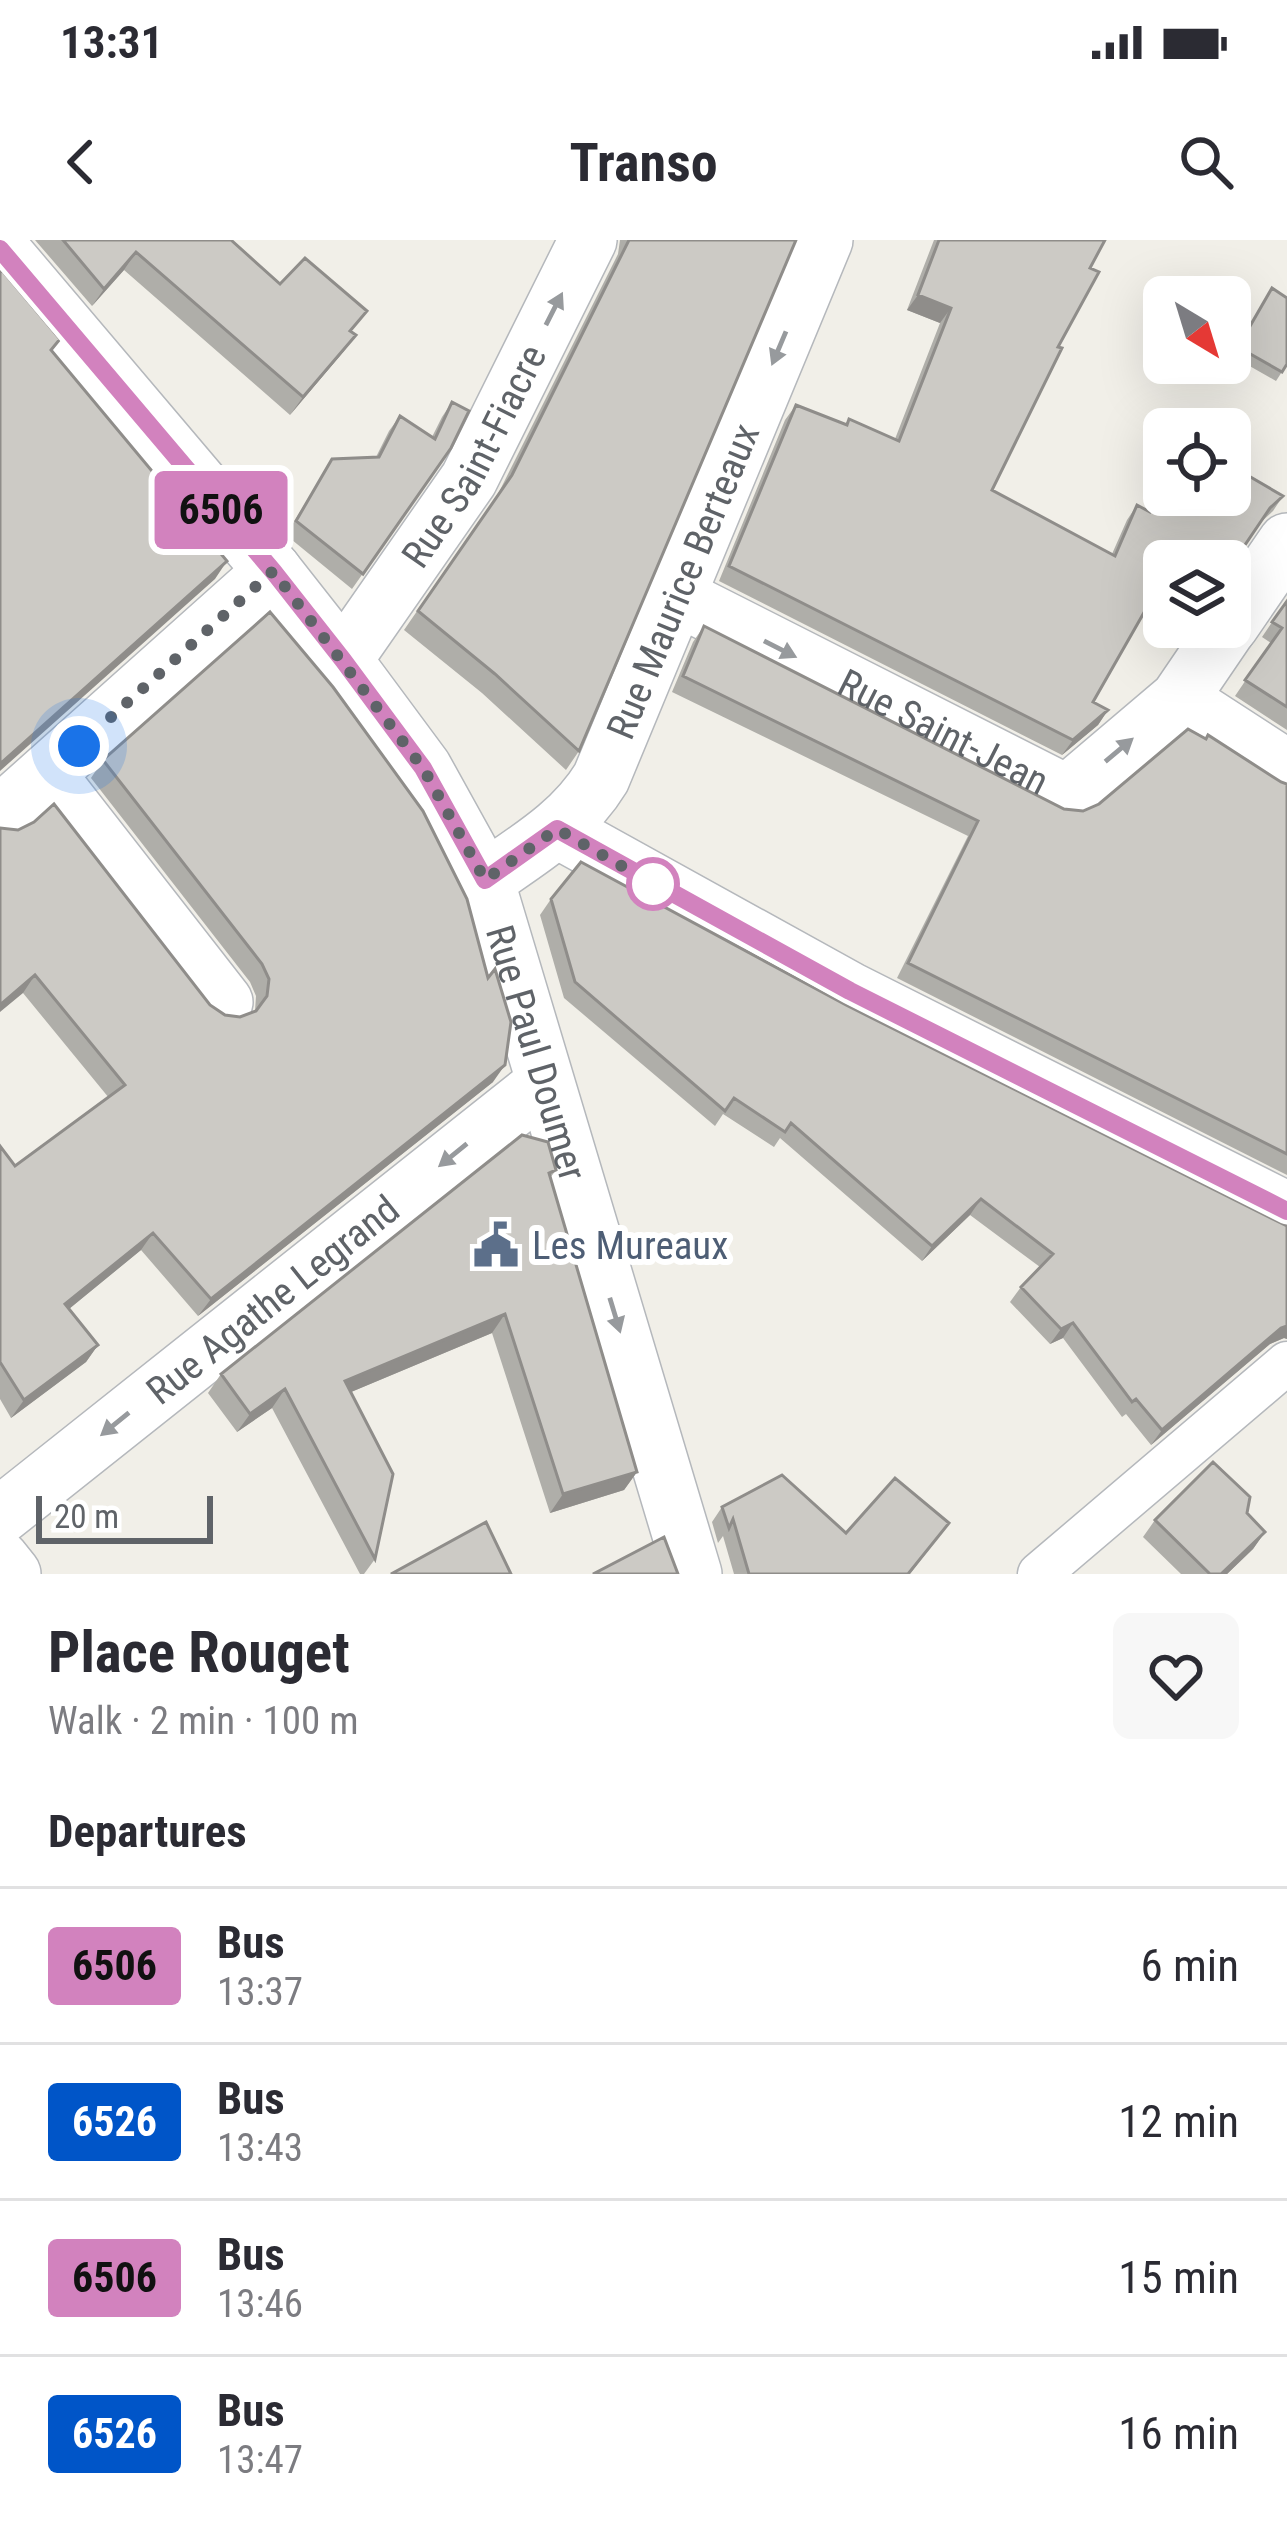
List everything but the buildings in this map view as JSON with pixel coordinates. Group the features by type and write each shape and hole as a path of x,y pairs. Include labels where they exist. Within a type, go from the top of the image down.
{"street":[{"name":"Rue Saint-Fiacre","path":"343,660 469,479 588,240"},
{"name":"Rue Maurice Berteaux","path":"485,880 557,829 601,778 824,240"},
{"name":"Rue Paul Doumer","path":"0,249 343,660 423,768 485,880 692,1574"},
{"name":"Rue Saint-Jean","path":"1251,594 1287,542"},
{"path":"0,815 273,571"},
{"name":"Rue Saint-Jean","path":"676,596 1067,794 1179,699 1214,648"},
{"path":"1179,699 1287,769"},
{"path":"47,775 224,1002"},
{"path":"557,829 850,991 1287,1211"},
{"name":"Rue Agathe Legrand","path":"0,1516 545,1083"},
{"path":"1040,1574 1287,1363"},
{"path":"0,1559 12,1574"}],"bus line":[{"name":"6506","path":"0,249 343,660 423,768 485,880 557,829 850,991 1287,1211"}],"place":[{"name":"Les Mureaux","path":"496,1245"}],"route":[{"path":"79,746 273,571 423,768 485,880 557,829 653,884"}]}
